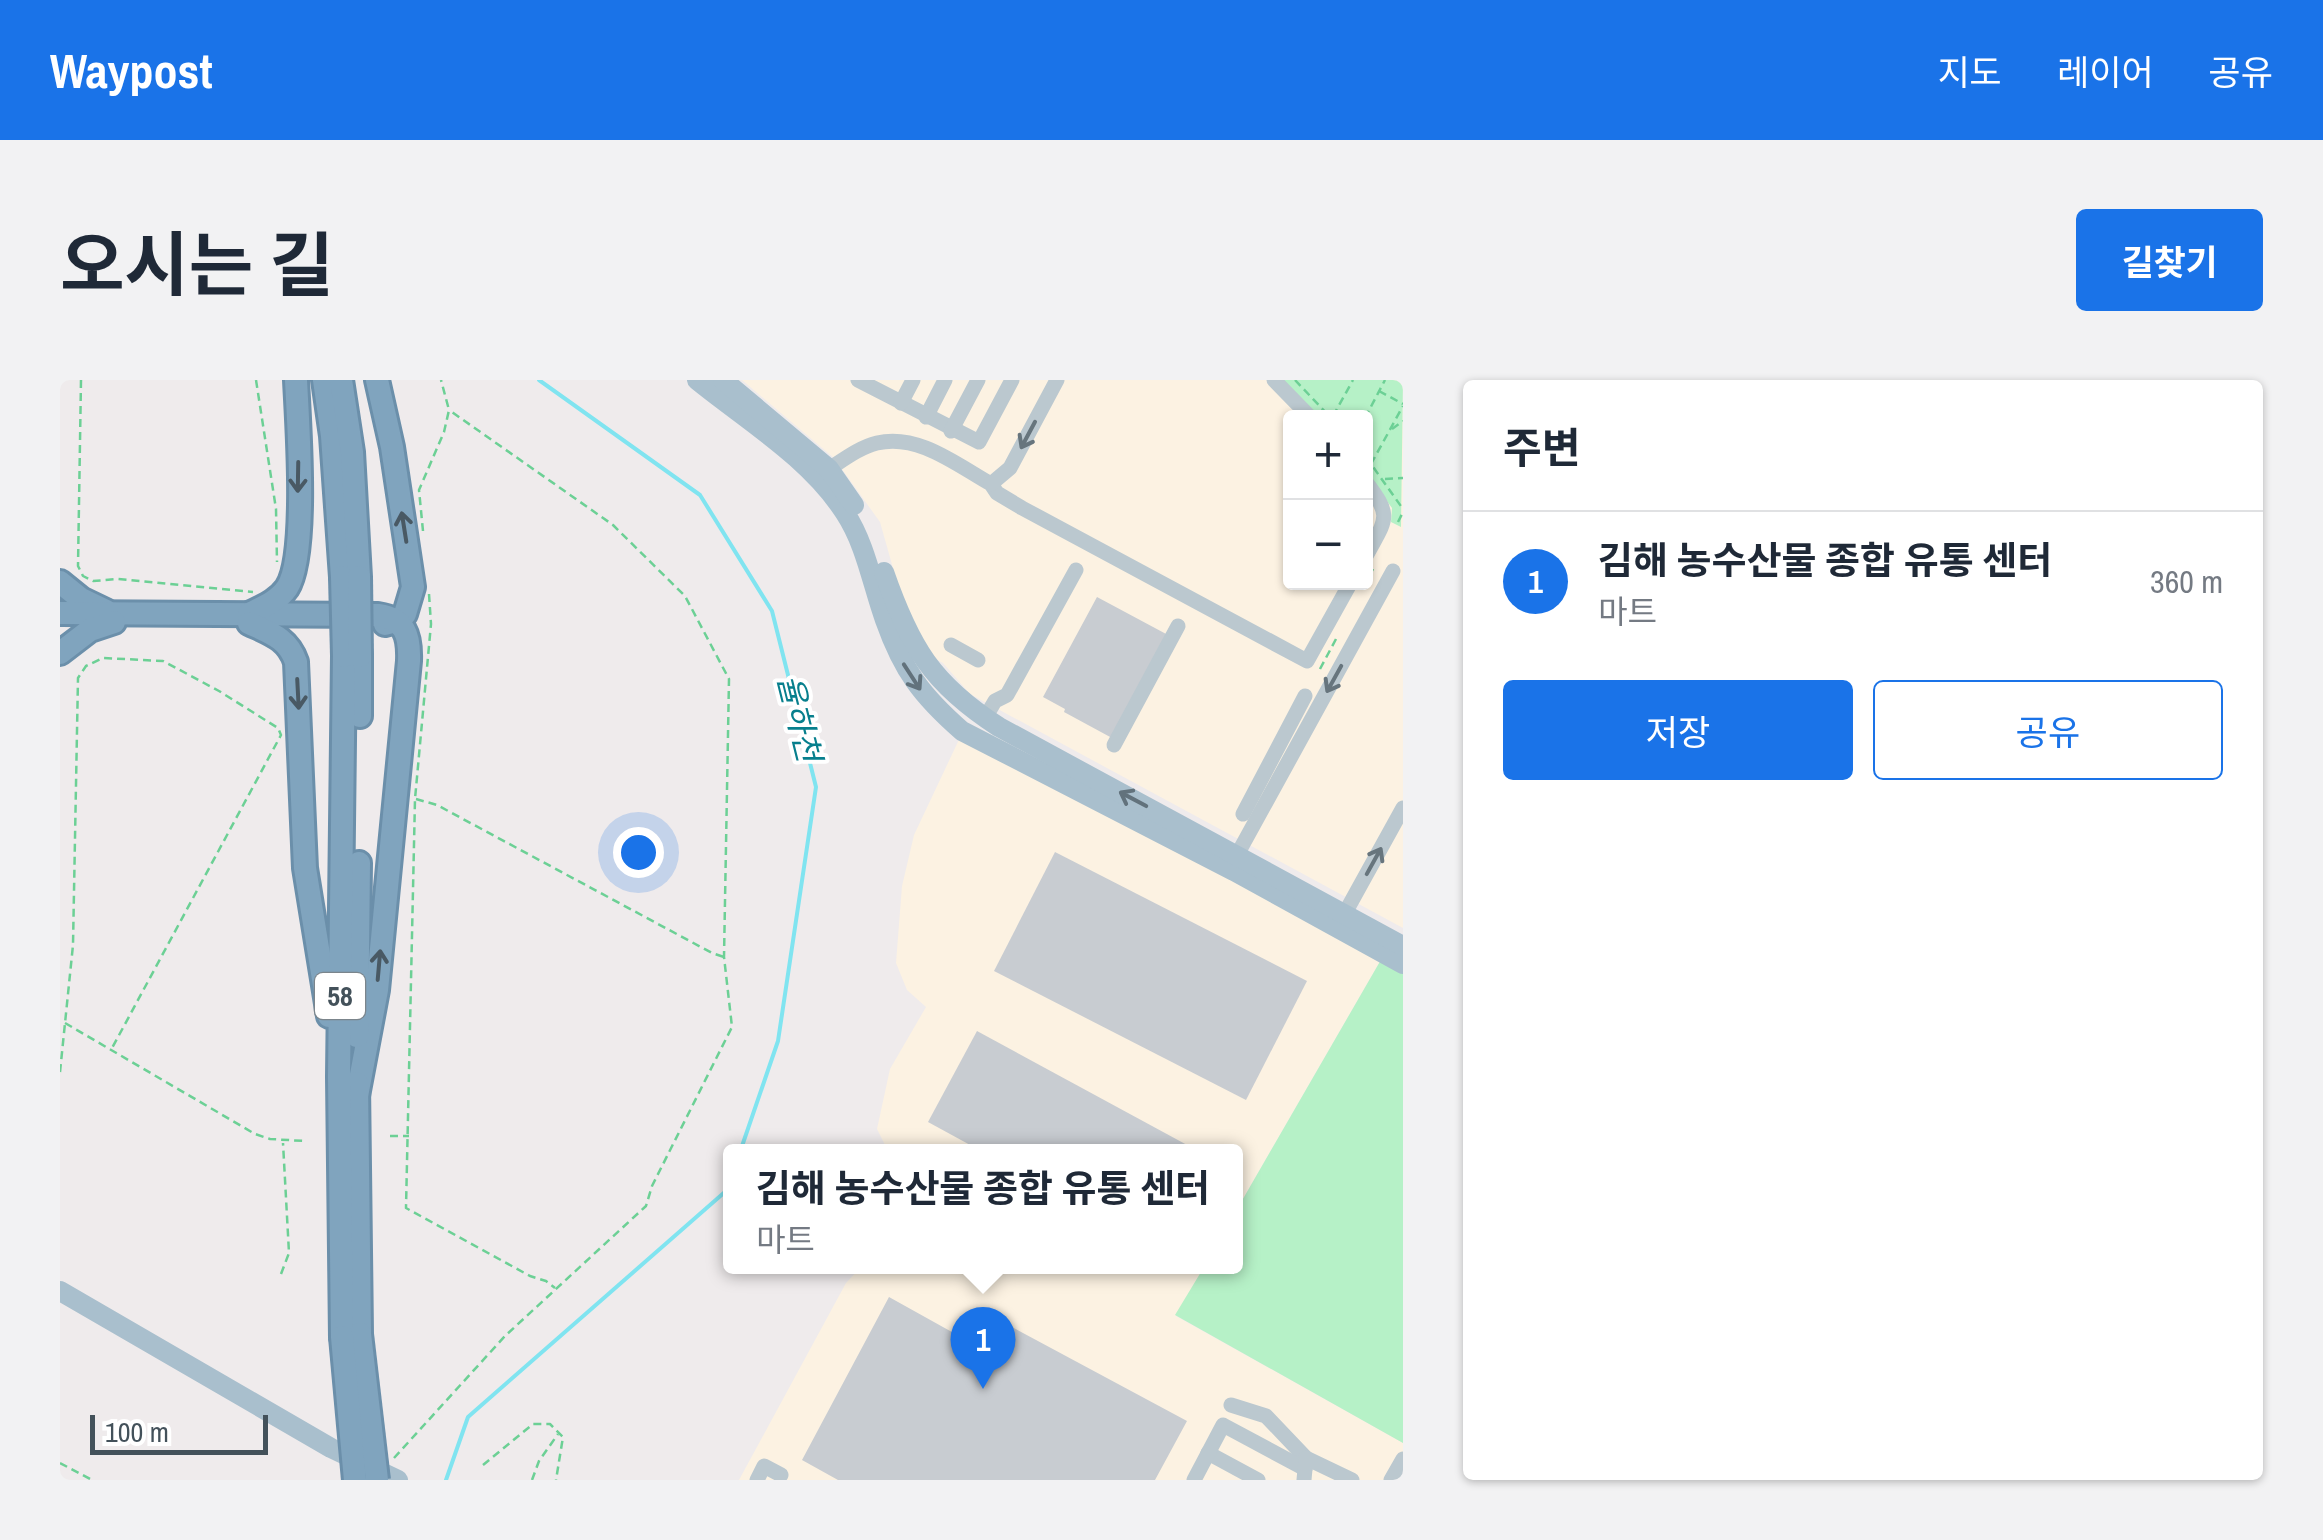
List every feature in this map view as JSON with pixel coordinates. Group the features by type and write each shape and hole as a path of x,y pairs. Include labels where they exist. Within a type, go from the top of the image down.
{"highway":[{"path":"248,619 279,597 293,576 298,497 296,380"},
{"name":"58","path":"324,380 350,577"},
{"name":"58","path":"341,380 352,452 357,1096 351,1336 385,1477"},
{"path":"377,380 392,447 413,587 410,602 399,620"},
{"path":"60,582 114,618"},
{"path":"60,613 114,618 248,619 378,615 399,620 408,637 410,660 377,990 357,1096"},
{"path":"60,623 114,618"},
{"path":"60,654 90,630 114,618"},
{"path":"248,619 283,639 292,648 296,662 305,868 338,1077"},
{"name":"58","path":"352,656 338,1077 355,1480"}],"main road":[{"path":"697,380 808,469 845,512 869,564 884,619 903,664 927,701 962,731 1403,964"},
{"path":"728,382 828,469 854,505 913,644 941,683 992,723 1403,946"},
{"path":"60,1292 385,1477"}],"street":[{"path":"858,380 878,385 901,403 979,442 1012,380"},
{"path":"901,403 913,380"},
{"path":"926,417 945,380"},
{"path":"952,430 978,380"},
{"path":"992,484 1010,468 1058,380"},
{"path":"1274,380 1291,386 1306,410"},
{"path":"828,469 874,443 902,440 920,445 992,484 997,493 1022,508 1307,661 1347,590"},
{"path":"1373,491 1384,506 1386,518 1373,543"},
{"path":"992,723 1010,709 1006,695 1076,570"},
{"path":"1237,854 1393,570"},
{"path":"1114,745 1178,626"},
{"path":"951,645 978,660"},
{"path":"1243,814 1306,696"},
{"path":"1344,913 1403,808"},
{"path":"1231,1404 1266,1416 1305,1469"},
{"path":"1194,1480 1223,1425 1305,1469 1352,1480"},
{"path":"1208,1453 1258,1480"},
{"path":"1391,1480 1403,1458"},
{"path":"757,1480 764,1466 784,1478"}],"path":[{"path":"80,380 78,566 83,576 93,582 118,579 254,592"},
{"path":"256,380 276,509 276,568"},
{"path":"424,547 419,490 450,410 440,380"},
{"path":"1336,410 1352,380"},
{"path":"1369,410 1385,380"},
{"path":"1291,386 1322,410"},
{"path":"1373,460 1403,405 1379,391"},
{"path":"385,1477 505,1336 646,1206 652,1186 732,1027 724,956 729,679 685,596 613,525 450,410"},
{"path":"1389,432 1403,422"},
{"path":"1373,466 1403,510"},
{"path":"1384,479 1403,478"},
{"path":"428,586 432,624 415,799 406,1208 555,1288"},
{"path":"60,1072 73,945 78,678 86,666 103,658 163,662 220,691 278,728 281,735 111,1050"},
{"path":"415,799 437,805 724,956"},
{"path":"64,1022 255,1134 305,1141"},
{"path":"390,1136 409,1136"},
{"path":"281,1274 289,1253 284,1141"},
{"path":"484,1465 533,1424 550,1424 562,1437 556,1480"},
{"path":"532,1480 539,1461 560,1432"},
{"path":"60,1463 92,1480"}],"shaded area":[{"path":"742,380 1403,380 1403,928 970,694 943,663 932,657 902,600 880,522 834,458"},
{"path":"964,729 1382,958 1243,1199 1243,1144 884,1144 877,1129 890,1069 926,1007 907,990 896,963 902,886 914,835"},
{"path":"854,1274 1200,1274 1176,1316 1403,1443 1403,1459 1391,1480 739,1480"}],"green space":[{"path":"1283,380 1403,380 1401,527 1391,522 1392,508 1373,482 1373,410 1313,410"},
{"path":"1382,958 1403,970 1403,1443 1175,1315 1200,1274 1243,1274 1243,1199"}],"building":[{"path":"1097,597 1168,635 1112,738 1043,697"},
{"path":"1055,852 1307,981 1246,1100 994,971"},
{"path":"977,1031 1185,1144 968,1144 928,1122"},
{"path":"889,1297 995,1356 1012,1327 1187,1421 1155,1480 838,1480 802,1460"}],"waterway":[{"name":"율하천","path":"539,380 700,495 772,611 816,787 778,1041 743,1144"},
{"name":"율하천","path":"446,1480 468,1417 723,1194"}],"place":[{"name":"김해 농수산물 종합 유통 센터","path":"983,1389"}]}
